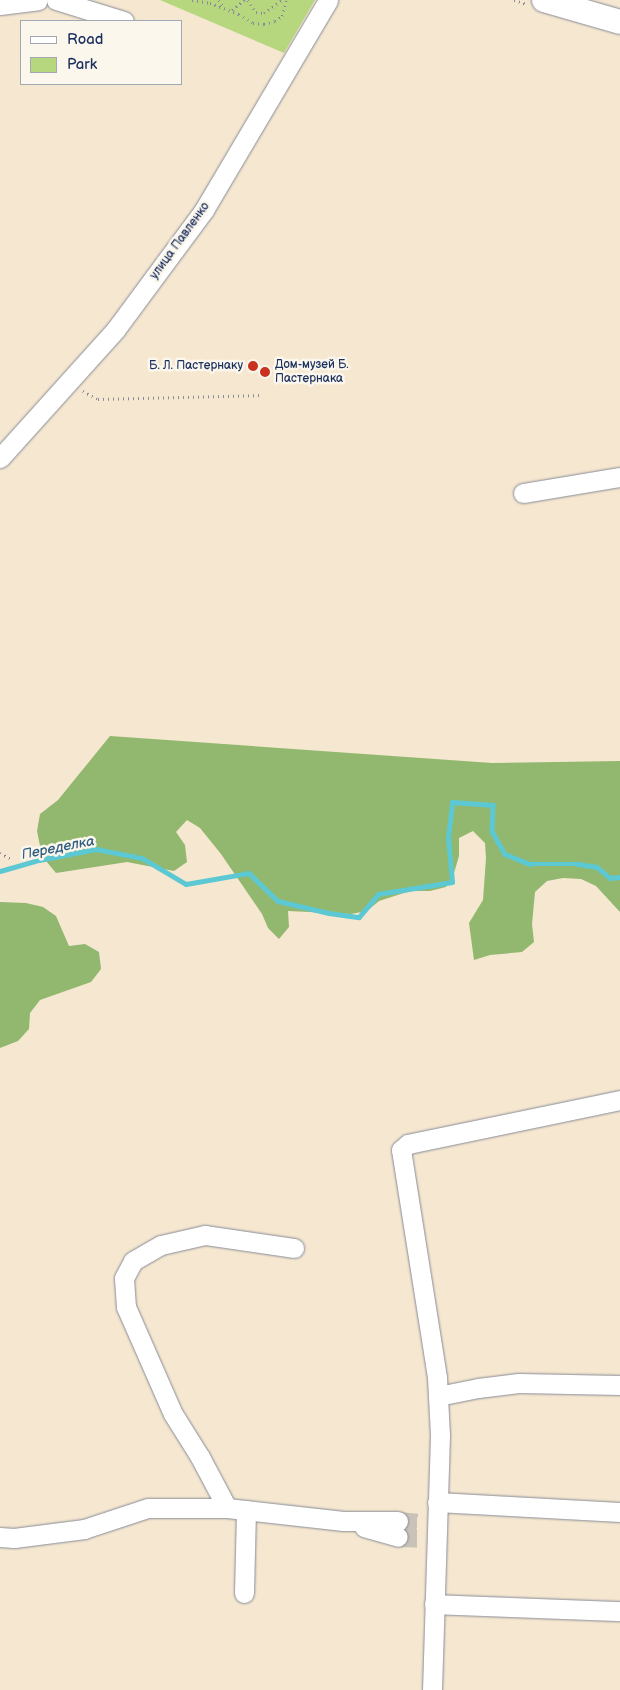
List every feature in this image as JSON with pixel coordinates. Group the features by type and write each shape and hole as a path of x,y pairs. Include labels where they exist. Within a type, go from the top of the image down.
{"main road":[{"path":"544,0 620,22"}],"street":[{"path":"0,5 38,0"},
{"path":"56,0 121,20"},
{"name":"улица Павленко","path":"0,458 116,329 204,210 328,0"},
{"path":"523,493 620,477"},
{"path":"432,1690 434,1604 429,1531 437,1502 440,1434 437,1377 401,1150 408,1144 620,1100"},
{"path":"227,1508 200,1457 173,1414 126,1307 124,1278 133,1261 161,1245 205,1235 294,1248"},
{"path":"438,1396 478,1388 519,1383 620,1385"},
{"path":"437,1502 620,1512"},
{"path":"0,1536 14,1538 84,1529 148,1508 227,1508 398,1529"},
{"path":"244,1593 246,1510"},
{"path":"434,1604 620,1611"}],"path":[{"path":"192,0 231,11 253,23 264,24 275,21 282,16 284,0"},
{"path":"219,0 225,9"},
{"path":"231,11 246,0 256,12 264,13 284,0"},
{"path":"68,383 98,399 259,395"},
{"path":"0,853 12,859"}],"green space":[{"path":"160,0 315,0 284,53"},
{"path":"110,736 492,763 620,761 620,912 596,886 581,879 563,878 547,881 535,892 532,924 534,942 522,952 490,955 474,960 469,923 483,900 486,858 485,843 473,831 459,838 459,856 454,873 446,887 430,891 410,891 379,901 367,911 351,914 288,911 289,927 279,939 268,928 262,914 221,854 200,828 187,820 176,832 185,845 187,862 174,871 127,862 56,873 46,861 40,846 37,831 40,814 58,800"},
{"path":"0,902 26,903 43,907 56,916 69,946 85,944 99,952 101,969 91,982 40,1000 30,1013 29,1029 18,1041 0,1048"}],"waterway":[{"name":"Переделка","path":"0,871 39,860 96,849 142,858 186,884 249,873 278,901 329,913 359,917 378,894 452,882 448,837 452,802 493,805 492,831 505,854 530,864 578,864 597,867 610,878 620,877"}],"tunnel":[{"path":"398,1521 423,1523"},
{"path":"398,1537 422,1538"}],"place":[{"name":"Б. Л. Пастернаку","path":"253,366"},
{"name":"Дом-музей Б. Пастернака","path":"265,372"}]}
